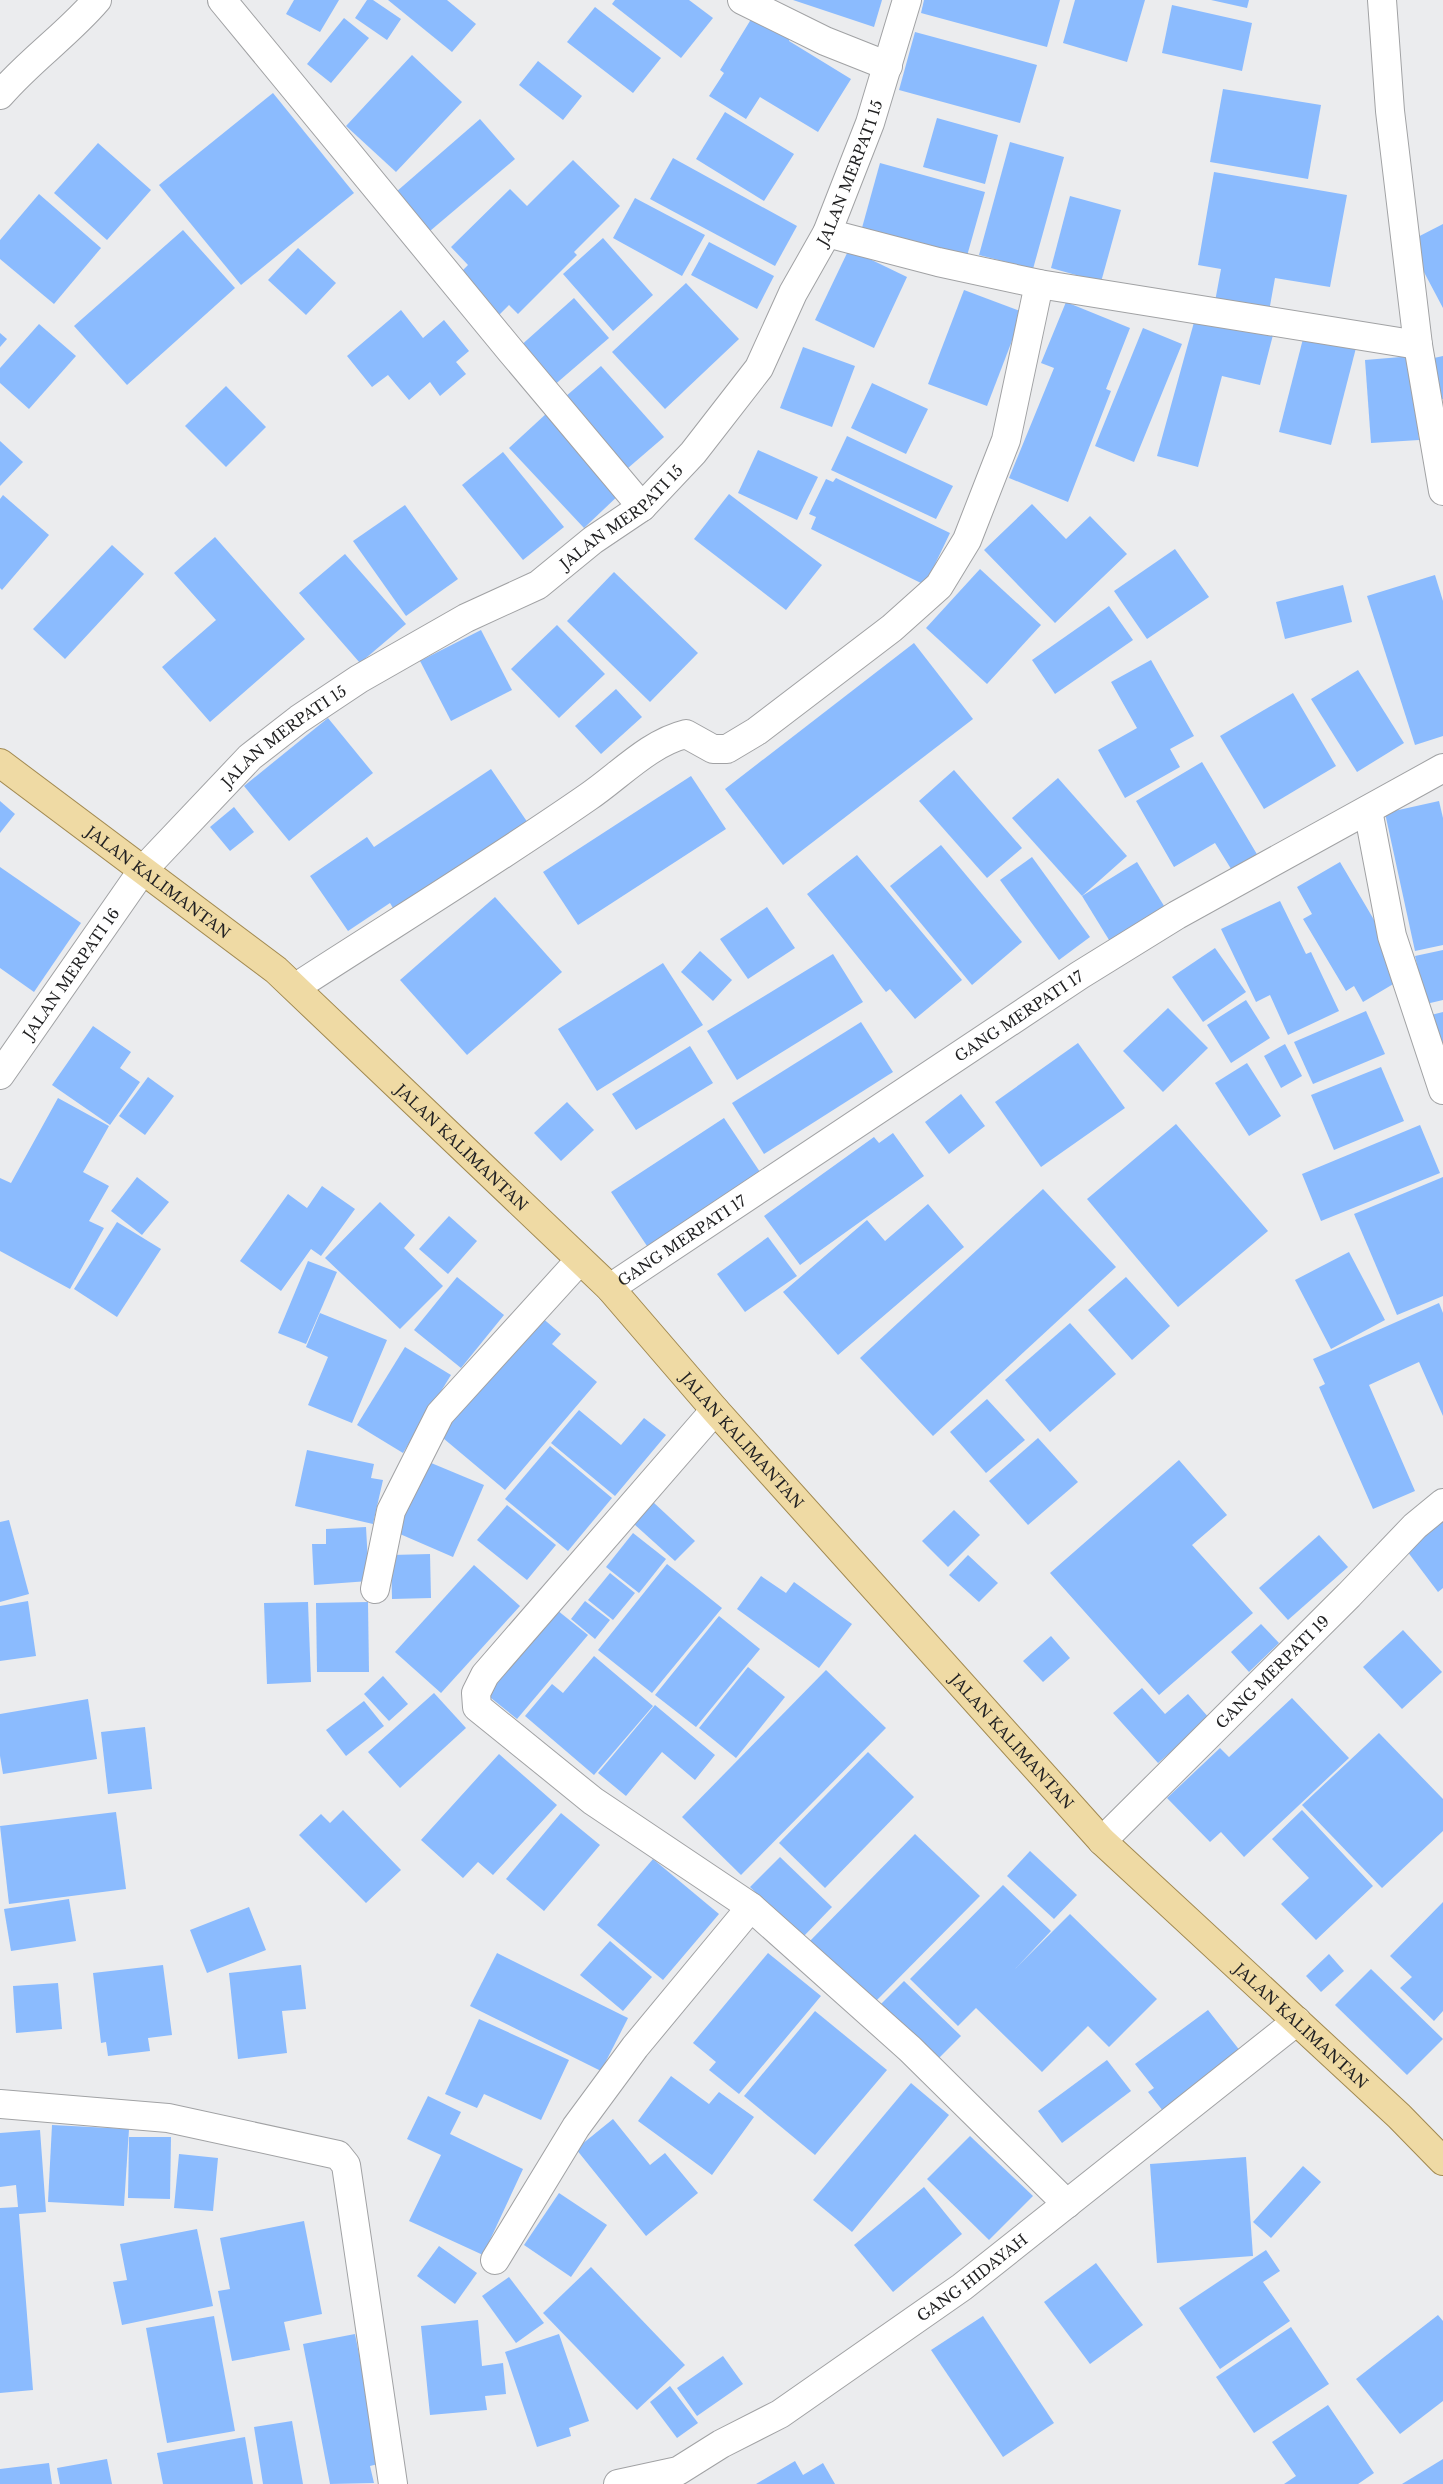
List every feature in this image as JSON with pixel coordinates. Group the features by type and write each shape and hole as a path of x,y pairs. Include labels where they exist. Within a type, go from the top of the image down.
{"main road":[{"name":"JALAN KALIMANTAN","path":"0,763 296,987 610,1288 715,1410 1102,1841 1399,2116 1443,2161"}],"street":[{"path":"0,94 22,69 80,20 96,0"},
{"path":"222,0 642,507"},
{"path":"742,0 825,41 888,66"},
{"name":"JALAN MERPATI 15","path":"142,871 250,757 299,719 359,679 466,618 538,585 593,540 642,507 693,453 759,368 793,293 827,233 870,123 907,0"},
{"path":"1382,0 1390,111 1418,345 1443,492"},
{"path":"827,233 938,262 1039,284 1418,345"},
{"path":"296,987 588,797 657,747 674,737 686,734 713,749 727,749 749,735 892,628 939,586 966,540 1006,440 1039,284"},
{"name":"GANG MERPATI 17","path":"610,1288 1080,975 1177,915 1443,768"},
{"path":"1368,810 1392,936 1443,1090"},
{"name":"JALAN MERPATI 16","path":"0,1075 142,871"},
{"path":"376,1589 391,1511 440,1414 580,1260"},
{"path":"715,1410 485,1675 476,1692 477,1707 593,1801 752,1907 910,2050 1066,2204"},
{"name":"GANG MERPATI 19","path":"1102,1841 1349,1595 1415,1526 1443,1503"},
{"path":"495,2260 576,2127 635,2047 752,1907"},
{"name":"GANG HIDAYAH","path":"618,2484 678,2477 721,2444 780,2414 962,2287 1297,2022"},
{"path":"0,2104 168,2118 338,2155 346,2165 392,2484"}],"building":[{"path":"294,0 339,0 320,32 286,14"},
{"path":"367,0 373,0 401,19 387,40 355,18"},
{"path":"388,0 447,0 476,24 452,52"},
{"path":"615,0 689,0 713,18 681,58 612,4"},
{"path":"793,0 882,0 874,27"},
{"path":"924,0 1060,0 1047,47 921,13"},
{"path":"1075,0 1145,0 1127,62 1063,43"},
{"path":"1211,0 1249,0 1247,8"},
{"path":"1172,5 1252,23 1242,71 1162,53"},
{"path":"595,7 661,58 633,93 567,42"},
{"path":"753,16 790,38 789,41 851,79 818,132 760,97 746,119 709,96 724,73 720,70"},
{"path":"344,18 369,38 331,83 307,64"},
{"path":"915,32 1037,65 1020,123 899,90"},
{"path":"412,55 462,102 396,172 346,126"},
{"path":"538,61 582,96 563,120 519,85"},
{"path":"1223,89 1321,105 1308,179 1210,162"},
{"path":"273,93 354,193 241,285 159,185"},
{"path":"725,112 794,154 764,201 696,159"},
{"path":"937,118 998,135 985,184 923,167"},
{"path":"480,119 515,159 430,231 396,192"},
{"path":"1010,142 1064,157 1033,269 979,255"},
{"path":"98,143 151,190 107,240 54,193"},
{"path":"673,158 797,226 775,266 650,199"},
{"path":"573,160 620,206 574,252 577,255 518,314 509,305 495,319 455,278 468,265 451,247 510,189 527,206"},
{"path":"880,163 985,192 965,263 860,235"},
{"path":"1214,172 1347,195 1330,287 1275,278 1268,317 1214,307 1221,269 1198,265"},
{"path":"39,194 101,248 54,304 0,259 0,240"},
{"path":"1070,196 1121,210 1101,282 1051,268"},
{"path":"635,198 705,235 682,276 613,238"},
{"path":"1443,224 1443,308 1408,242"},
{"path":"183,230 235,288 127,385 74,326"},
{"path":"603,238 653,295 613,331 563,274"},
{"path":"709,242 774,276 757,309 691,275"},
{"path":"298,248 336,283 306,315 268,280"},
{"path":"849,249 907,277 874,348 815,320"},
{"path":"686,283 739,339 665,409 612,352"},
{"path":"964,290 1023,312 987,406 928,384"},
{"path":"574,298 609,338 552,387 518,348"},
{"path":"1066,302 1130,328 1106,389 1111,391 1068,502 1009,478 1054,368 1041,363"},
{"path":"401,310 423,338 444,320 469,351 456,362 466,374 440,396 430,382 409,400 388,375 372,387 347,356"},
{"path":"1196,315 1273,335 1260,385 1222,376 1198,467 1157,456"},
{"path":"39,324 76,356 29,409 0,383 0,368"},
{"path":"1143,328 1182,344 1134,462 1095,446"},
{"path":"1305,331 1357,344 1331,445 1279,432"},
{"path":"0,333 7,339 0,347"},
{"path":"803,347 855,366 832,427 780,408"},
{"path":"1413,356 1419,440 1371,443 1365,360"},
{"path":"1443,356 1443,399 1442,399 1434,358"},
{"path":"601,366 664,437 628,468 565,397"},
{"path":"872,383 928,409 906,454 851,428"},
{"path":"226,386 266,427 226,467 185,426"},
{"path":"547,413 622,492 584,528 509,448"},
{"path":"847,436 953,486 936,519 831,470"},
{"path":"0,441 23,462 0,486"},
{"path":"758,450 818,477 797,520 738,493"},
{"path":"503,452 564,527 523,560 462,485"},
{"path":"836,478 950,533 925,585 811,529 816,517 809,514 826,479 833,482"},
{"path":"729,494 822,565 786,610 694,539"},
{"path":"3,495 49,535 2,590 0,588 0,499"},
{"path":"1032,504 1066,539 1090,516 1127,554 1055,623 984,550"},
{"path":"405,505 458,579 406,616 353,541"},
{"path":"215,537 305,639 210,722 162,667 216,620 174,573"},
{"path":"112,545 144,574 65,659 33,629"},
{"path":"1175,549 1209,597 1147,639 1114,591"},
{"path":"345,554 406,624 360,663 299,593"},
{"path":"980,569 1041,625 987,684 926,628"},
{"path":"614,572 698,653 650,702 567,621"},
{"path":"1435,575 1443,601 1443,736 1415,745 1367,596"},
{"path":"1343,585 1352,622 1285,639 1276,602"},
{"path":"1109,606 1133,640 1055,694 1032,660"},
{"path":"557,625 605,674 559,718 511,669"},
{"path":"481,630 512,690 451,721 420,661"},
{"path":"914,643 973,719 783,865 725,789"},
{"path":"1151,660 1194,736 1170,749 1180,767 1125,798 1098,750 1137,728 1111,682"},
{"path":"1358,670 1404,743 1357,772 1311,699"},
{"path":"616,689 642,717 601,754 575,726"},
{"path":"1293,693 1336,766 1264,809 1220,736"},
{"path":"328,718 373,773 289,841 244,786"},
{"path":"1202,762 1258,856 1233,872 1215,843 1174,867 1136,801"},
{"path":"491,769 528,823 396,913 390,903 348,931 310,876 367,837 374,847"},
{"path":"954,770 1022,848 987,878 919,801"},
{"path":"691,776 726,829 578,925 543,872"},
{"path":"1058,778 1127,856 1082,896 1012,818"},
{"path":"0,801 15,814 0,833"},
{"path":"1439,801 1443,818 1443,945 1415,951 1385,813"},
{"path":"234,807 254,832 230,851 210,827"},
{"path":"941,845 1022,942 972,985 890,886"},
{"path":"857,855 962,980 915,1019 890,989 886,992 807,894"},
{"path":"1032,857 1090,937 1059,960 1000,880"},
{"path":"1137,862 1169,914 1114,948 1082,896"},
{"path":"1340,862 1400,964 1388,971 1395,983 1363,1002 1354,986 1346,991 1303,919 1312,914 1297,887"},
{"path":"0,867 81,923 34,992 0,968"},
{"path":"495,897 562,972 467,1055 400,980"},
{"path":"1280,901 1306,954 1311,952 1339,1011 1288,1035 1270,995 1256,1002 1221,929"},
{"path":"767,907 795,948 748,979 720,939"},
{"path":"1215,948 1246,992 1203,1022 1172,977"},
{"path":"1443,950 1443,1000 1426,1004 1415,956"},
{"path":"700,951 732,980 713,1001 681,972"},
{"path":"833,954 863,1002 737,1080 707,1031"},
{"path":"663,963 703,1025 597,1091 558,1029"},
{"path":"1246,1000 1270,1038 1231,1063 1207,1025"},
{"path":"1168,1008 1208,1048 1163,1092 1123,1051"},
{"path":"1366,1011 1385,1054 1313,1084 1294,1042"},
{"path":"1443,1012 1443,1068 1431,1015"},
{"path":"861,1022 893,1072 764,1154 732,1103"},
{"path":"93,1026 131,1052 120,1068 140,1082 110,1125 52,1085"},
{"path":"1078,1043 1125,1108 1041,1167 995,1102"},
{"path":"1285,1044 1302,1076 1281,1088 1264,1056"},
{"path":"690,1046 713,1083 636,1130 612,1094"},
{"path":"1247,1063 1281,1116 1249,1136 1215,1083"},
{"path":"1381,1067 1404,1121 1334,1150 1311,1095"},
{"path":"148,1077 174,1096 145,1135 119,1116"},
{"path":"961,1094 985,1126 949,1154 925,1122"},
{"path":"58,1098 109,1126 83,1172 109,1186 89,1221 104,1228 70,1289 0,1251 0,1178 11,1183"},
{"path":"567,1102 594,1130 561,1161 534,1133"},
{"path":"724,1118 762,1175 649,1249 611,1192"},
{"path":"1176,1124 1268,1231 1178,1307 1087,1199"},
{"path":"1420,1125 1440,1173 1321,1221 1302,1174"},
{"path":"893,1133 924,1176 800,1265 764,1216 874,1137 879,1143"},
{"path":"137,1177 169,1202 142,1235 111,1211"},
{"path":"1443,1177 1443,1296 1397,1315 1354,1214"},
{"path":"322,1186 355,1209 321,1256 311,1249 281,1291 240,1261 288,1194 307,1208"},
{"path":"1043,1189 1116,1267 933,1436 860,1358"},
{"path":"380,1202 415,1235 404,1248 443,1286 400,1329 325,1258"},
{"path":"928,1204 964,1247 838,1355 783,1292 867,1220 885,1241"},
{"path":"449,1216 477,1241 448,1274 419,1249"},
{"path":"117,1222 161,1249 117,1317 74,1289"},
{"path":"768,1237 797,1276 745,1312 717,1274"},
{"path":"1349,1252 1385,1320 1331,1349 1295,1280"},
{"path":"308,1261 337,1272 306,1344 278,1333"},
{"path":"457,1277 504,1315 461,1368 414,1330"},
{"path":"1126,1277 1170,1326 1132,1360 1088,1310"},
{"path":"1439,1303 1443,1313 1443,1416 1419,1362 1369,1385 1415,1491 1373,1509 1319,1387 1325,1384 1313,1359"},
{"path":"320,1313 387,1340 352,1423 308,1405 328,1357 306,1347"},
{"path":"540,1316 561,1334 552,1344 597,1382 505,1490 437,1433"},
{"path":"1070,1323 1116,1374 1050,1432 1005,1380"},
{"path":"405,1347 451,1375 403,1453 357,1425"},
{"path":"987,1399 1025,1440 986,1473 950,1432"},
{"path":"579,1410 621,1445 644,1418 666,1435 615,1496 551,1443"},
{"path":"1038,1438 1078,1482 1028,1525 989,1481"},
{"path":"550,1446 612,1498 568,1551 505,1499"},
{"path":"307,1450 374,1464 371,1478 383,1480 373,1524 295,1506"},
{"path":"424,1460 484,1485 453,1557 393,1531"},
{"path":"1179,1460 1227,1515 1192,1545 1253,1613 1159,1695 1050,1573"},
{"path":"653,1502 695,1541 675,1561 634,1524"},
{"path":"507,1505 556,1545 527,1580 477,1540"},
{"path":"954,1510 980,1535 948,1567 922,1541"},
{"path":"1443,1511 1443,1588 1438,1592 1401,1543"},
{"path":"9,1520 29,1594 0,1602 0,1522"},
{"path":"366,1527 369,1581 314,1585 312,1544 326,1544 326,1529"},
{"path":"633,1533 666,1559 639,1593 606,1567"},
{"path":"1319,1535 1348,1567 1288,1620 1259,1588"},
{"path":"430,1554 431,1598 392,1599 391,1555"},
{"path":"968,1555 998,1583 979,1602 949,1575"},
{"path":"667,1564 722,1608 652,1693 598,1650"},
{"path":"474,1565 520,1606 441,1693 395,1652"},
{"path":"610,1573 635,1593 613,1620 588,1600"},
{"path":"761,1576 786,1593 794,1582 852,1624 819,1668 737,1609"},
{"path":"28,1601 36,1656 0,1661 0,1606"},
{"path":"585,1601 610,1620 595,1639 571,1619"},
{"path":"308,1602 311,1682 267,1684 264,1603"},
{"path":"368,1602 369,1672 317,1672 316,1603"},
{"path":"557,1610 588,1635 517,1719 486,1694"},
{"path":"719,1616 760,1649 696,1727 655,1695"},
{"path":"1261,1624 1279,1643 1249,1672 1231,1652"},
{"path":"1403,1630 1442,1672 1402,1709 1363,1667"},
{"path":"1051,1636 1070,1658 1043,1682 1023,1661"},
{"path":"594,1656 653,1706 594,1775 525,1716 552,1684 563,1693"},
{"path":"748,1667 785,1697 736,1758 699,1728"},
{"path":"826,1670 886,1728 741,1875 682,1817"},
{"path":"383,1676 408,1704 389,1721 364,1694"},
{"path":"1142,1688 1165,1714 1188,1694 1210,1719 1158,1763 1113,1713"},
{"path":"434,1693 466,1728 400,1788 368,1752"},
{"path":"1292,1698 1349,1758 1244,1857 1221,1832 1210,1842 1167,1798 1220,1748 1229,1757"},
{"path":"88,1699 97,1759 3,1774 0,1756 0,1714"},
{"path":"364,1701 384,1726 346,1756 326,1730"},
{"path":"655,1705 715,1755 695,1780 662,1752 626,1796 598,1773"},
{"path":"145,1727 152,1789 108,1794 101,1732"},
{"path":"1379,1733 1443,1799 1443,1831 1382,1888 1302,1805"},
{"path":"868,1752 914,1797 825,1888 779,1843"},
{"path":"499,1754 557,1805 493,1875 478,1862 463,1878 421,1840"},
{"path":"343,1810 401,1870 366,1903 299,1835 321,1814 330,1823"},
{"path":"1302,1810 1373,1886 1316,1940 1281,1904 1309,1878 1272,1839"},
{"path":"116,1812 126,1889 9,1904 0,1826"},
{"path":"561,1813 600,1845 544,1911 506,1879"},
{"path":"915,1834 980,1896 872,2005 808,1943"},
{"path":"1030,1851 1077,1895 1054,1919 1007,1876"},
{"path":"780,1857 832,1907 802,1938 750,1887"},
{"path":"653,1859 719,1914 663,1980 597,1925"},
{"path":"1003,1885 1051,1931 1015,1969 1070,1914 1157,1999 1109,2047 1088,2026 1042,2072 976,2008 958,2026 910,1979"},
{"path":"69,1899 76,1941 11,1951 4,1909"},
{"path":"1443,1902 1443,2011 1434,2021 1400,1988 1412,1977 1390,1956"},
{"path":"249,1907 266,1950 207,1973 190,1930"},
{"path":"610,1941 652,1977 623,2011 580,1975"},
{"path":"497,1953 628,2018 601,2071 470,2006"},
{"path":"768,1953 821,1996 739,2094 709,2070 716,2062 693,2043"},
{"path":"1329,1954 1344,1971 1321,1992 1306,1976"},
{"path":"163,1965 172,2035 148,2038 150,2051 108,2056 106,2042 101,2043 93,1973"},
{"path":"301,1965 306,2009 282,2011 287,2053 238,2059 229,1973"},
{"path":"1371,1969 1443,2039 1407,2075 1335,2005"},
{"path":"904,1981 961,2036 933,2064 876,2009"},
{"path":"58,1983 62,2029 16,2033 13,1986"},
{"path":"1208,2010 1241,2052 1163,2111 1148,2092 1154,2088 1135,2064"},
{"path":"815,2011 887,2070 815,2155 744,2096"},
{"path":"479,2019 569,2060 541,2120 484,2094 477,2108 445,2094"},
{"path":"1107,2060 1131,2091 1062,2143 1038,2111"},
{"path":"671,2076 709,2104 719,2092 754,2117 712,2175 638,2121"},
{"path":"911,2083 949,2115 852,2232 813,2200"},
{"path":"428,2096 461,2112 450,2134 523,2169 483,2255 409,2221 441,2155 407,2139"},
{"path":"613,2119 650,2165 665,2153 698,2193 646,2236 576,2149"},
{"path":"52,2125 129,2129 124,2206 48,2202"},
{"path":"40,2130 46,2212 19,2214 33,2390 0,2393 0,2208 18,2207 16,2185 0,2187 0,2133"},
{"path":"970,2136 1033,2196 989,2240 927,2179"},
{"path":"129,2137 171,2137 170,2199 128,2198"},
{"path":"179,2154 218,2158 213,2211 174,2208"},
{"path":"1246,2157 1253,2256 1157,2263 1150,2164"},
{"path":"1303,2166 1321,2182 1271,2238 1253,2222"},
{"path":"924,2187 962,2234 893,2292 854,2245"},
{"path":"559,2193 607,2225 571,2277 524,2245"},
{"path":"304,2221 322,2314 284,2322 290,2350 232,2361 218,2291 230,2289 220,2238"},
{"path":"197,2229 213,2306 122,2325 113,2282 127,2280 120,2244"},
{"path":"439,2246 477,2273 455,2304 417,2276"},
{"path":"1266,2250 1280,2271 1263,2282 1290,2321 1220,2369 1179,2308"},
{"path":"1096,2263 1143,2325 1090,2364 1044,2302"},
{"path":"591,2267 685,2365 637,2410 543,2313"},
{"path":"509,2277 544,2323 516,2343 482,2296"},
{"path":"1438,2315 1443,2321 1443,2401 1400,2434 1356,2379"},
{"path":"214,2316 235,2431 167,2443 146,2328"},
{"path":"983,2316 1054,2423 1003,2457 931,2350"},
{"path":"478,2320 482,2366 503,2363 506,2394 485,2396 487,2410 430,2415 421,2326"},
{"path":"1291,2327 1329,2384 1254,2433 1216,2377"},
{"path":"355,2334 374,2429 386,2462 370,2466 374,2483 330,2484 303,2344"},
{"path":"559,2334 589,2421 569,2428 571,2436 537,2447 505,2352"},
{"path":"723,2356 743,2384 697,2416 677,2388"},
{"path":"670,2386 698,2423 677,2438 650,2402"},
{"path":"1328,2405 1374,2473 1358,2484 1284,2484 1296,2476 1272,2442"},
{"path":"292,2421 303,2484 263,2484 254,2427"},
{"path":"245,2437 253,2484 163,2484 157,2453"},
{"path":"107,2459 112,2484 60,2484 57,2468"},
{"path":"1443,2459 1443,2484 1402,2484"},
{"path":"795,2461 803,2475 823,2463 835,2484 756,2484"},
{"path":"49,2463 52,2484 0,2484 0,2469"}]}
